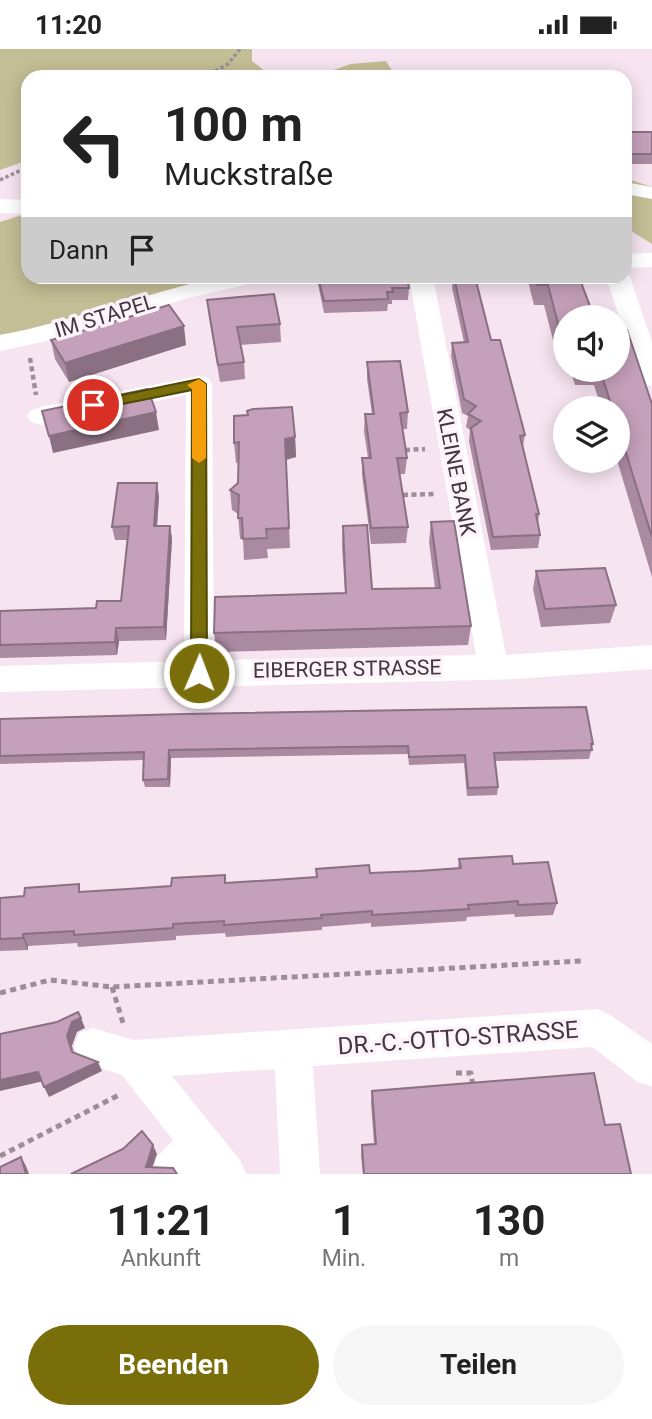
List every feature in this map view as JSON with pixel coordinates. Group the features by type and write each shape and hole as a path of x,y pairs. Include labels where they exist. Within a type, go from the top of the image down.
{"street":[{"path":"632,189 652,193"},
{"path":"0,206 21,207"},
{"path":"632,261 652,260"},
{"name":"IM STAPEL","path":"0,343 57,332 179,293 219,284"},
{"name":"KLEINE BANK","path":"422,284 493,667"},
{"path":"620,284 652,378"},
{"path":"40,416 199,384 199,673"},
{"name":"EIBERGER STRASSE","path":"0,680 493,667 652,657"},
{"name":"DR.-C.-OTTO-STRASSE","path":"93,1047 134,1059 597,1028 652,1068"},
{"path":"293,1050 300,1174"},
{"path":"134,1059 226,1174"},
{"path":"171,1171 199,1143"}],"path":[{"path":"217,70 228,64 240,49"},
{"path":"0,180 21,170"},
{"path":"0,993 50,980 111,987 581,961"},
{"path":"0,1156 122,1093 134,1059 111,987"}],"shaded area":[{"path":"0,49 252,49 252,61 263,70 21,70 21,162 0,170"},
{"path":"386,61 392,70 333,70 351,64"},
{"path":"632,180 652,187 652,244 632,231"},
{"path":"21,215 21,284 189,284 53,326 0,335 0,222"}],"building":[{"path":"632,132 652,132 652,154 632,154"},
{"path":"320,284 408,284 409,288 392,288 393,292 387,292 388,299 324,301"},
{"path":"456,284 477,284 491,340 500,340 525,435 520,436 539,514 536,514 540,535 493,537 471,428 481,421 468,414 476,406 464,399 452,343 468,342"},
{"path":"537,284 582,284 590,305 553,305 548,285"},
{"path":"274,294 280,324 237,327 244,362 218,365 207,300"},
{"path":"169,305 184,326 65,363 51,340"},
{"path":"630,339 652,404 652,537 630,466 630,396 608,396 604,382 630,382"},
{"path":"400,361 408,412 400,413 407,458 397,458 408,527 371,528 362,458 371,458 365,414 374,414 367,362"},
{"path":"148,389 156,412 49,436 42,411"},
{"path":"292,407 295,437 285,439 289,528 266,529 267,538 243,539 242,518 238,518 239,495 230,490 238,483 239,442 234,443 234,416 248,415 247,411 253,409"},
{"path":"118,483 157,483 154,526 170,526 164,627 116,628 115,642 0,645 0,611 96,608 97,601 121,601 129,526 112,527"},
{"path":"454,521 471,626 214,633 215,597 346,593 343,526 367,525 372,589 440,588 431,522"},
{"path":"605,568 616,605 545,609 536,571"},
{"path":"586,707 592,750 494,753 498,787 468,788 465,755 409,757 408,746 169,750 168,779 143,780 144,752 0,756 0,719"},
{"path":"512,856 513,864 548,862 557,903 518,905 518,901 468,905 469,909 372,915 372,911 321,915 322,918 224,925 224,921 173,924 173,928 74,935 74,931 23,934 23,938 0,939 0,898 24,896 25,888 79,884 79,892 128,889 171,886 172,878 225,875 225,883 274,880 317,877 316,869 369,865 370,873 419,871 461,868 459,859"},
{"path":"78,1012 81,1018 72,1022 67,1036 72,1052 98,1062 44,1087 38,1072 0,1080 0,1034 57,1022"},
{"path":"594,1073 605,1125 620,1124 631,1174 364,1174 362,1145 376,1144 372,1091"},
{"path":"142,1131 153,1145 146,1167 173,1168 177,1174 71,1174 123,1149"},
{"path":"21,1157 26,1174 0,1174 0,1167"}],"slow traffic":[{"path":"194,385 199,384 199,458"}],"route":[{"path":"93,405 199,384 199,673"}]}
